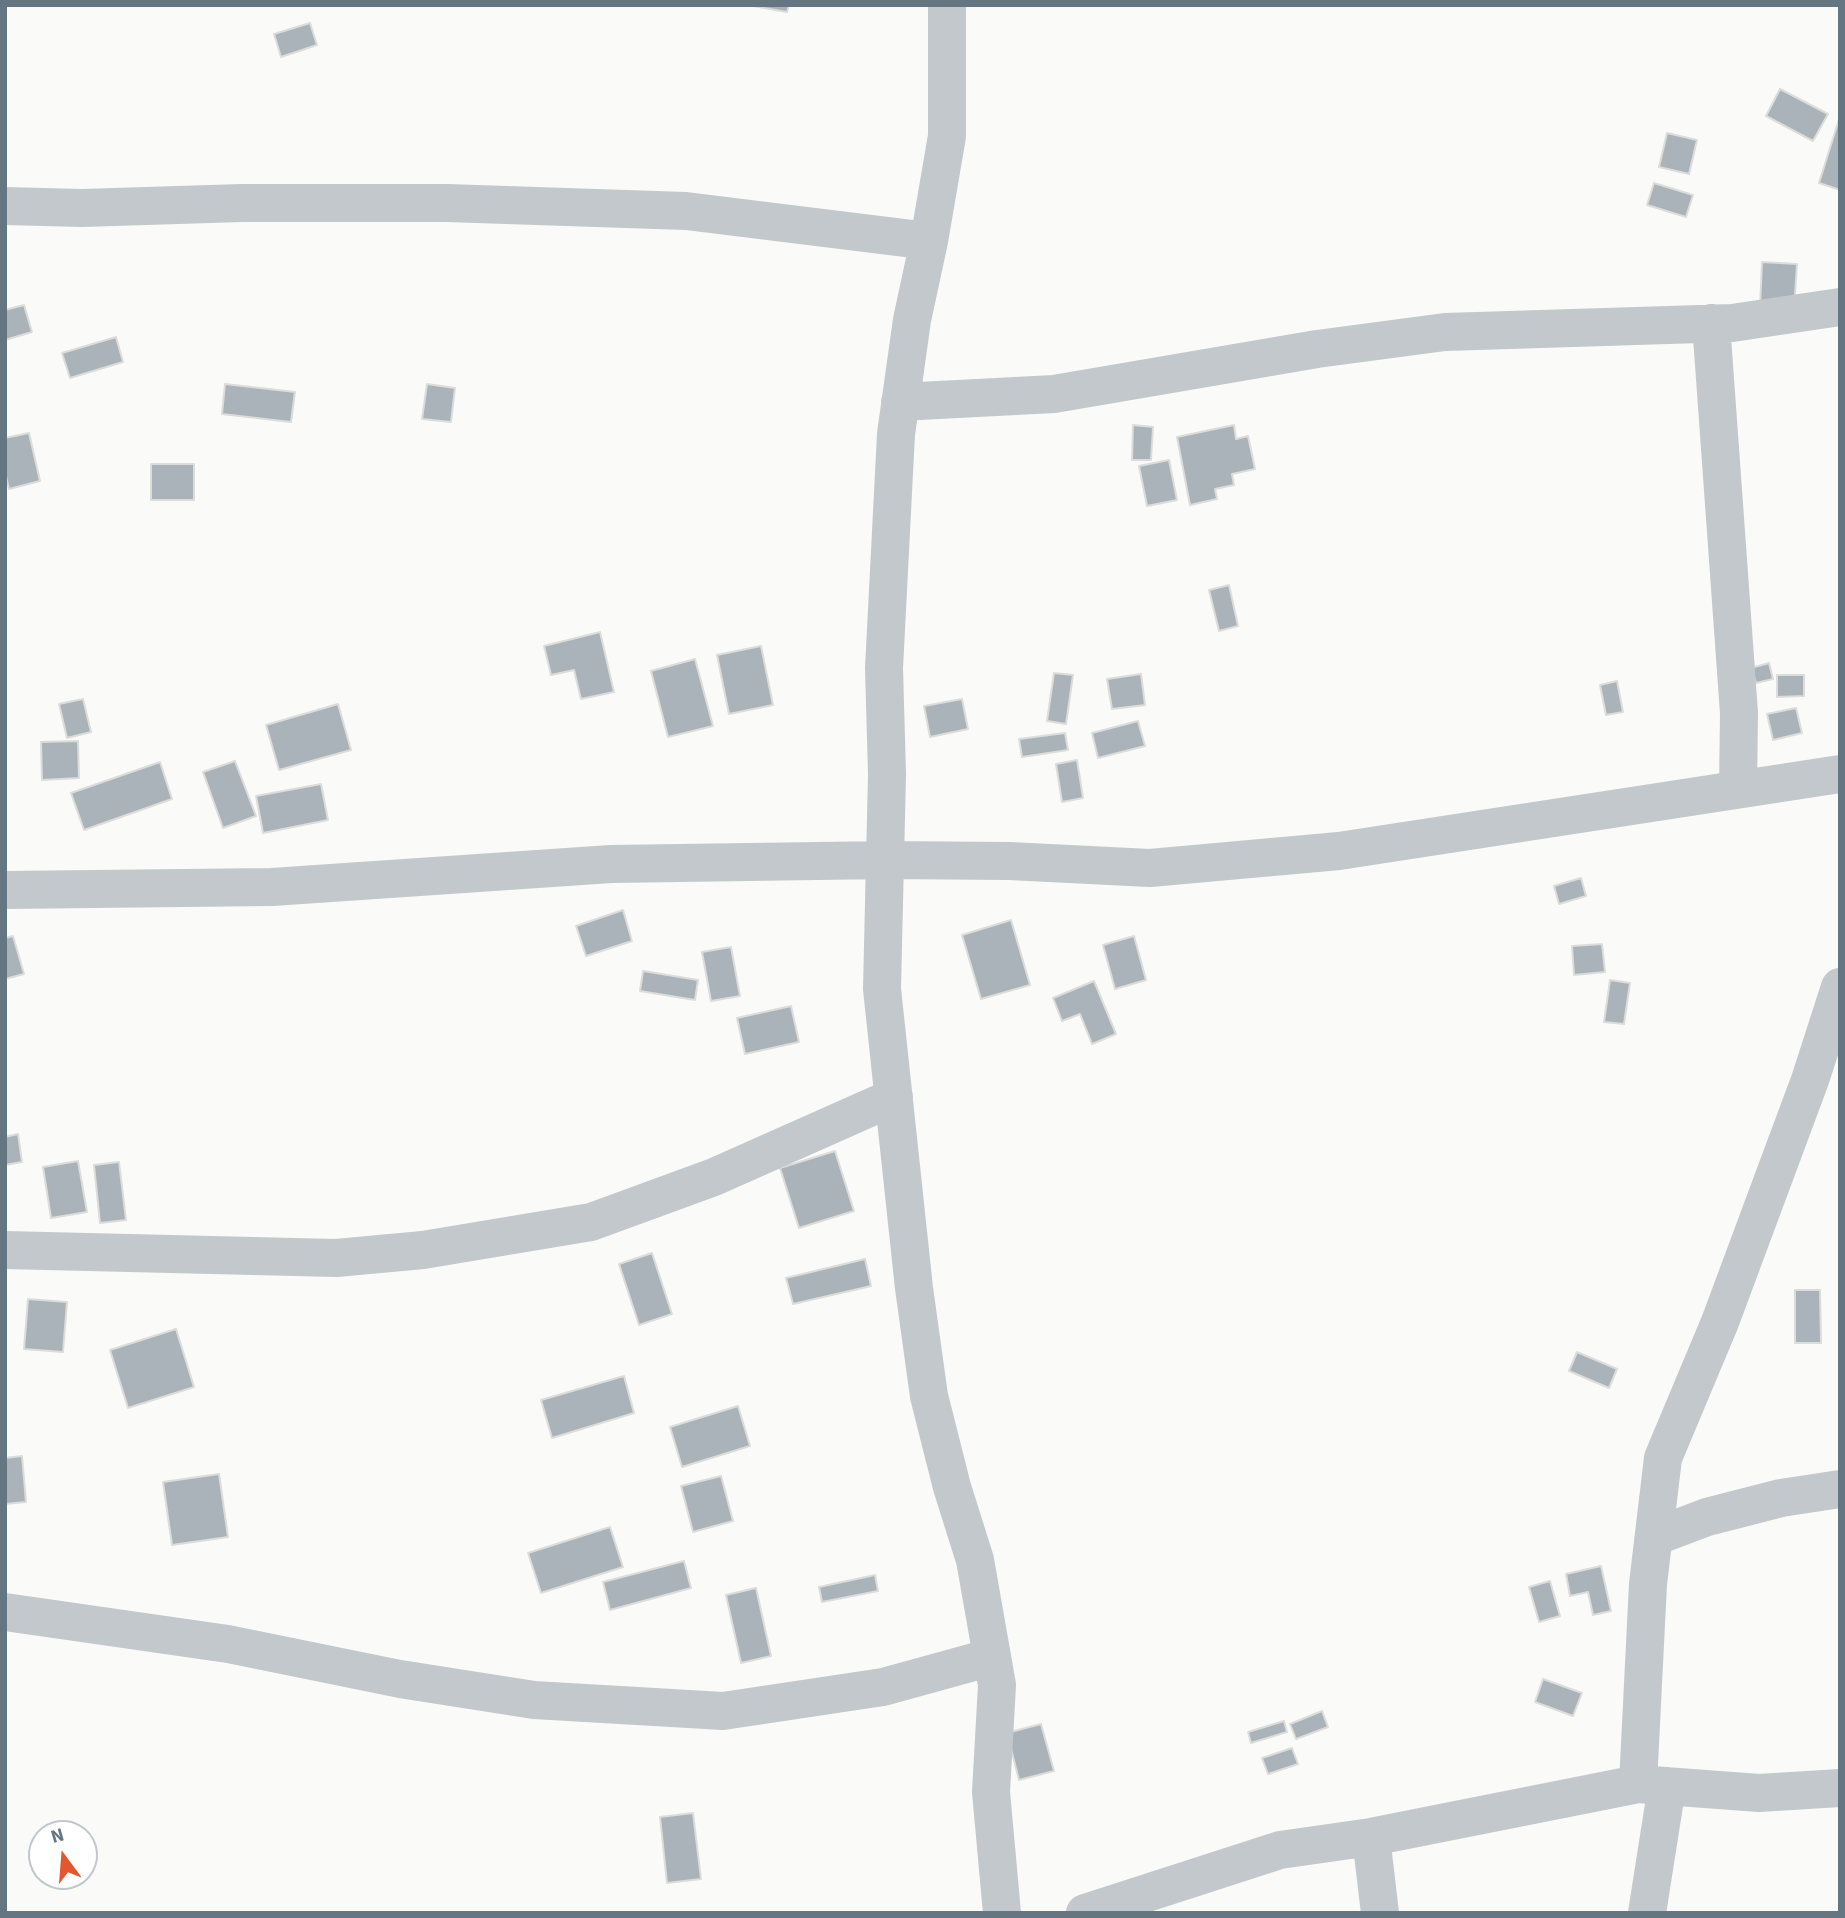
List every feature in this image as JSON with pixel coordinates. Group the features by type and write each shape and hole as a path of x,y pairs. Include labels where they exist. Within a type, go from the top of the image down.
{"street":[{"path":"947,5 947,136 912,320 896,434 884,668 886,860 882,989 914,1288 929,1396 952,1487 975,1560 997,1685 991,1793 1002,1913"},
{"path":"5,206 82,208 242,203 447,203 686,211 929,241"},
{"path":"900,402 1054,394 1317,349 1445,332 1732,323 1840,307"},
{"path":"1711,323 1739,713 1738,789"},
{"path":"5,890 272,887 611,864 886,860 1009,861 1150,868 1339,851 1840,774"},
{"path":"1647,1913 1653,1785 1648,1584 1663,1458 1720,1322 1810,1080 1840,987"},
{"path":"5,1250 336,1258 423,1250 591,1222 714,1177 894,1097"},
{"path":"1654,1537 1707,1517 1781,1498 1840,1489"},
{"path":"5,1612 228,1644 400,1679 534,1700 723,1711 883,1687 992,1657"},
{"path":"1085,1913 1280,1850 1371,1837 1653,1785 1759,1793 1840,1788"},
{"path":"1371,1837 1380,1913"}],"building":[{"path":"747,5 789,5 787,12"},
{"path":"310,23 317,45 281,57 274,34"},
{"path":"1780,89 1828,114 1813,141 1766,116"},
{"path":"1840,116 1840,190 1819,183"},
{"path":"1667,133 1697,140 1689,174 1659,167"},
{"path":"1654,183 1693,195 1686,217 1647,205"},
{"path":"1762,262 1797,264 1794,309 1760,307"},
{"path":"24,305 32,332 5,340 5,310"},
{"path":"116,337 123,362 70,378 62,353"},
{"path":"225,384 295,392 291,422 222,414"},
{"path":"427,384 455,388 451,422 422,419"},
{"path":"1133,425 1153,427 1151,460 1132,460"},
{"path":"1234,425 1236,439 1248,436 1255,469 1232,474 1234,485 1215,489 1217,499 1190,505 1177,437"},
{"path":"29,433 40,481 9,489 5,472 5,438"},
{"path":"1169,460 1177,500 1147,506 1139,466"},
{"path":"151,464 194,464 194,500 151,500"},
{"path":"1229,585 1238,626 1219,631 1209,590"},
{"path":"600,632 614,692 581,699 574,670 551,675 544,646"},
{"path":"761,646 773,705 729,714 717,655"},
{"path":"695,659 713,726 668,737 651,671"},
{"path":"1769,663 1773,679 1756,683 1751,668"},
{"path":"1054,673 1073,675 1066,724 1047,721"},
{"path":"1141,674 1145,705 1112,709 1107,679"},
{"path":"1777,675 1804,675 1804,696 1777,697"},
{"path":"1617,681 1623,712 1606,715 1600,685"},
{"path":"83,699 91,732 67,738 59,704"},
{"path":"962,699 968,729 930,737 924,706"},
{"path":"338,704 351,750 279,770 266,725"},
{"path":"1796,708 1802,733 1773,740 1767,714"},
{"path":"1138,721 1145,746 1098,758 1092,733"},
{"path":"1065,733 1068,750 1022,757 1019,739"},
{"path":"78,741 79,778 42,780 41,742"},
{"path":"1077,760 1083,798 1062,802 1056,764"},
{"path":"235,761 256,816 223,828 203,772"},
{"path":"160,762 172,799 84,830 71,793"},
{"path":"321,784 328,820 263,833 256,796"},
{"path":"1581,878 1586,896 1559,904 1554,886"},
{"path":"623,910 632,941 586,956 576,926"},
{"path":"1011,920 1030,985 981,999 962,935"},
{"path":"13,936 24,974 5,979 5,938"},
{"path":"1134,936 1146,980 1115,989 1103,945"},
{"path":"1602,944 1605,972 1574,975 1572,946"},
{"path":"731,947 740,996 711,1001 702,952"},
{"path":"643,971 698,980 695,1000 640,991"},
{"path":"1610,980 1630,983 1624,1024 1604,1022"},
{"path":"1094,981 1116,1034 1092,1044 1080,1014 1062,1021 1053,998"},
{"path":"791,1006 799,1042 745,1054 737,1018"},
{"path":"18,1134 22,1162 5,1165 5,1137"},
{"path":"835,1151 854,1211 799,1228 780,1168"},
{"path":"78,1161 87,1212 51,1218 43,1167"},
{"path":"119,1162 126,1220 100,1223 94,1165"},
{"path":"652,1253 672,1314 639,1325 619,1264"},
{"path":"865,1259 871,1286 793,1304 786,1278"},
{"path":"1795,1290 1820,1290 1821,1343 1795,1343"},
{"path":"28,1299 67,1302 63,1352 24,1349"},
{"path":"176,1329 194,1387 128,1408 110,1350"},
{"path":"1577,1352 1617,1369 1609,1388 1569,1371"},
{"path":"624,1376 634,1413 552,1438 541,1400"},
{"path":"738,1406 750,1446 682,1467 670,1427"},
{"path":"22,1456 26,1502 5,1504 5,1458"},
{"path":"219,1474 228,1537 172,1545 163,1482"},
{"path":"721,1476 733,1521 693,1532 681,1486"},
{"path":"610,1527 623,1567 541,1593 528,1553"},
{"path":"684,1561 691,1588 610,1610 603,1582"},
{"path":"1601,1566 1611,1611 1593,1615 1588,1592 1570,1596 1566,1574"},
{"path":"875,1575 878,1591 822,1602 819,1587"},
{"path":"1550,1581 1560,1616 1539,1622 1529,1587"},
{"path":"756,1588 771,1656 741,1663 726,1595"},
{"path":"1543,1679 1582,1693 1573,1716 1535,1702"},
{"path":"1322,1711 1328,1727 1296,1739 1290,1724"},
{"path":"1284,1721 1287,1732 1251,1743 1248,1732"},
{"path":"1041,1724 1054,1771 1019,1780 1007,1733"},
{"path":"1292,1748 1298,1764 1268,1774 1262,1758"},
{"path":"693,1813 701,1879 667,1883 660,1817"}]}
